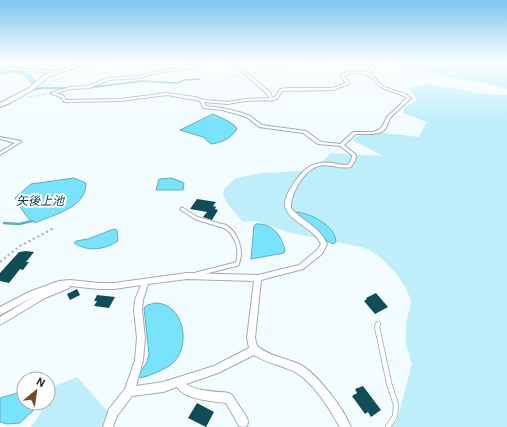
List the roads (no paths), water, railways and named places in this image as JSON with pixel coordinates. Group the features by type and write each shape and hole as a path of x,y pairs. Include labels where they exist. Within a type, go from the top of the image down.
{"main road":[{"path":"0,104 8,102 30,90 39,82"}],"street":[{"path":"101,82 88,87 52,93 63,97 65,101 124,100 163,94 224,103 245,100 269,100 276,98 282,90 335,88 348,83 347,82"},
{"path":"256,82 268,93 271,98 269,100"},
{"path":"341,145 355,133 373,133 380,131 384,128 388,118 409,99 404,94 381,86 377,82"},
{"path":"0,311 59,284 78,283 107,286 194,276 258,278 301,267 320,252 324,244 321,236 288,208 290,192 303,175 317,165 325,164 344,167 352,164 355,158 354,155 341,147 341,145 320,143 304,132 261,126 238,113 204,107 202,100"},
{"path":"0,138 19,142 0,154"},
{"path":"258,278 251,338 253,348 267,357 298,369 306,374 325,397 346,427"},
{"path":"108,427 113,413 129,392 139,360 141,338 138,310 139,300 146,281"},
{"path":"0,321 42,296 63,286 78,283"},
{"path":"129,392 163,387 215,370 255,350"},
{"path":"179,382 180,387 186,390 204,395 229,398 243,422"}],"lane":[{"path":"182,209 195,218 223,225 235,233 237,242 239,258 236,264 194,276"},
{"path":"378,324 377,327 389,383 396,405 395,416 388,427"}],"water":[{"path":"213,114 228,121 237,129 226,140 211,144 203,137 180,130"},
{"name":"矢後上池","path":"74,178 86,183 85,191 78,202 59,214 38,222 33,222 28,218 15,198 31,184"},
{"path":"172,178 184,183 183,190 156,190 159,179"},
{"path":"295,212 307,214 327,225 335,236 336,242 333,244 327,241"},
{"path":"256,224 262,224 272,228 279,235 285,250 284,253 251,259 254,226"},
{"path":"114,229 117,230 118,241 102,248 90,249 74,243 76,241 88,239"},
{"path":"156,303 166,305 173,310 178,318 182,326 182,346 179,355 171,365 158,372 140,378 138,376 147,362 149,354 144,308 147,305"},
{"path":"16,393 16,411 32,411 20,423 7,424 0,422 0,398"}],"waterway":[{"path":"87,88 135,82"},
{"path":"158,82 180,82"},
{"path":"31,90 42,88 68,88"},
{"path":"4,223 19,224 32,221"}]}
